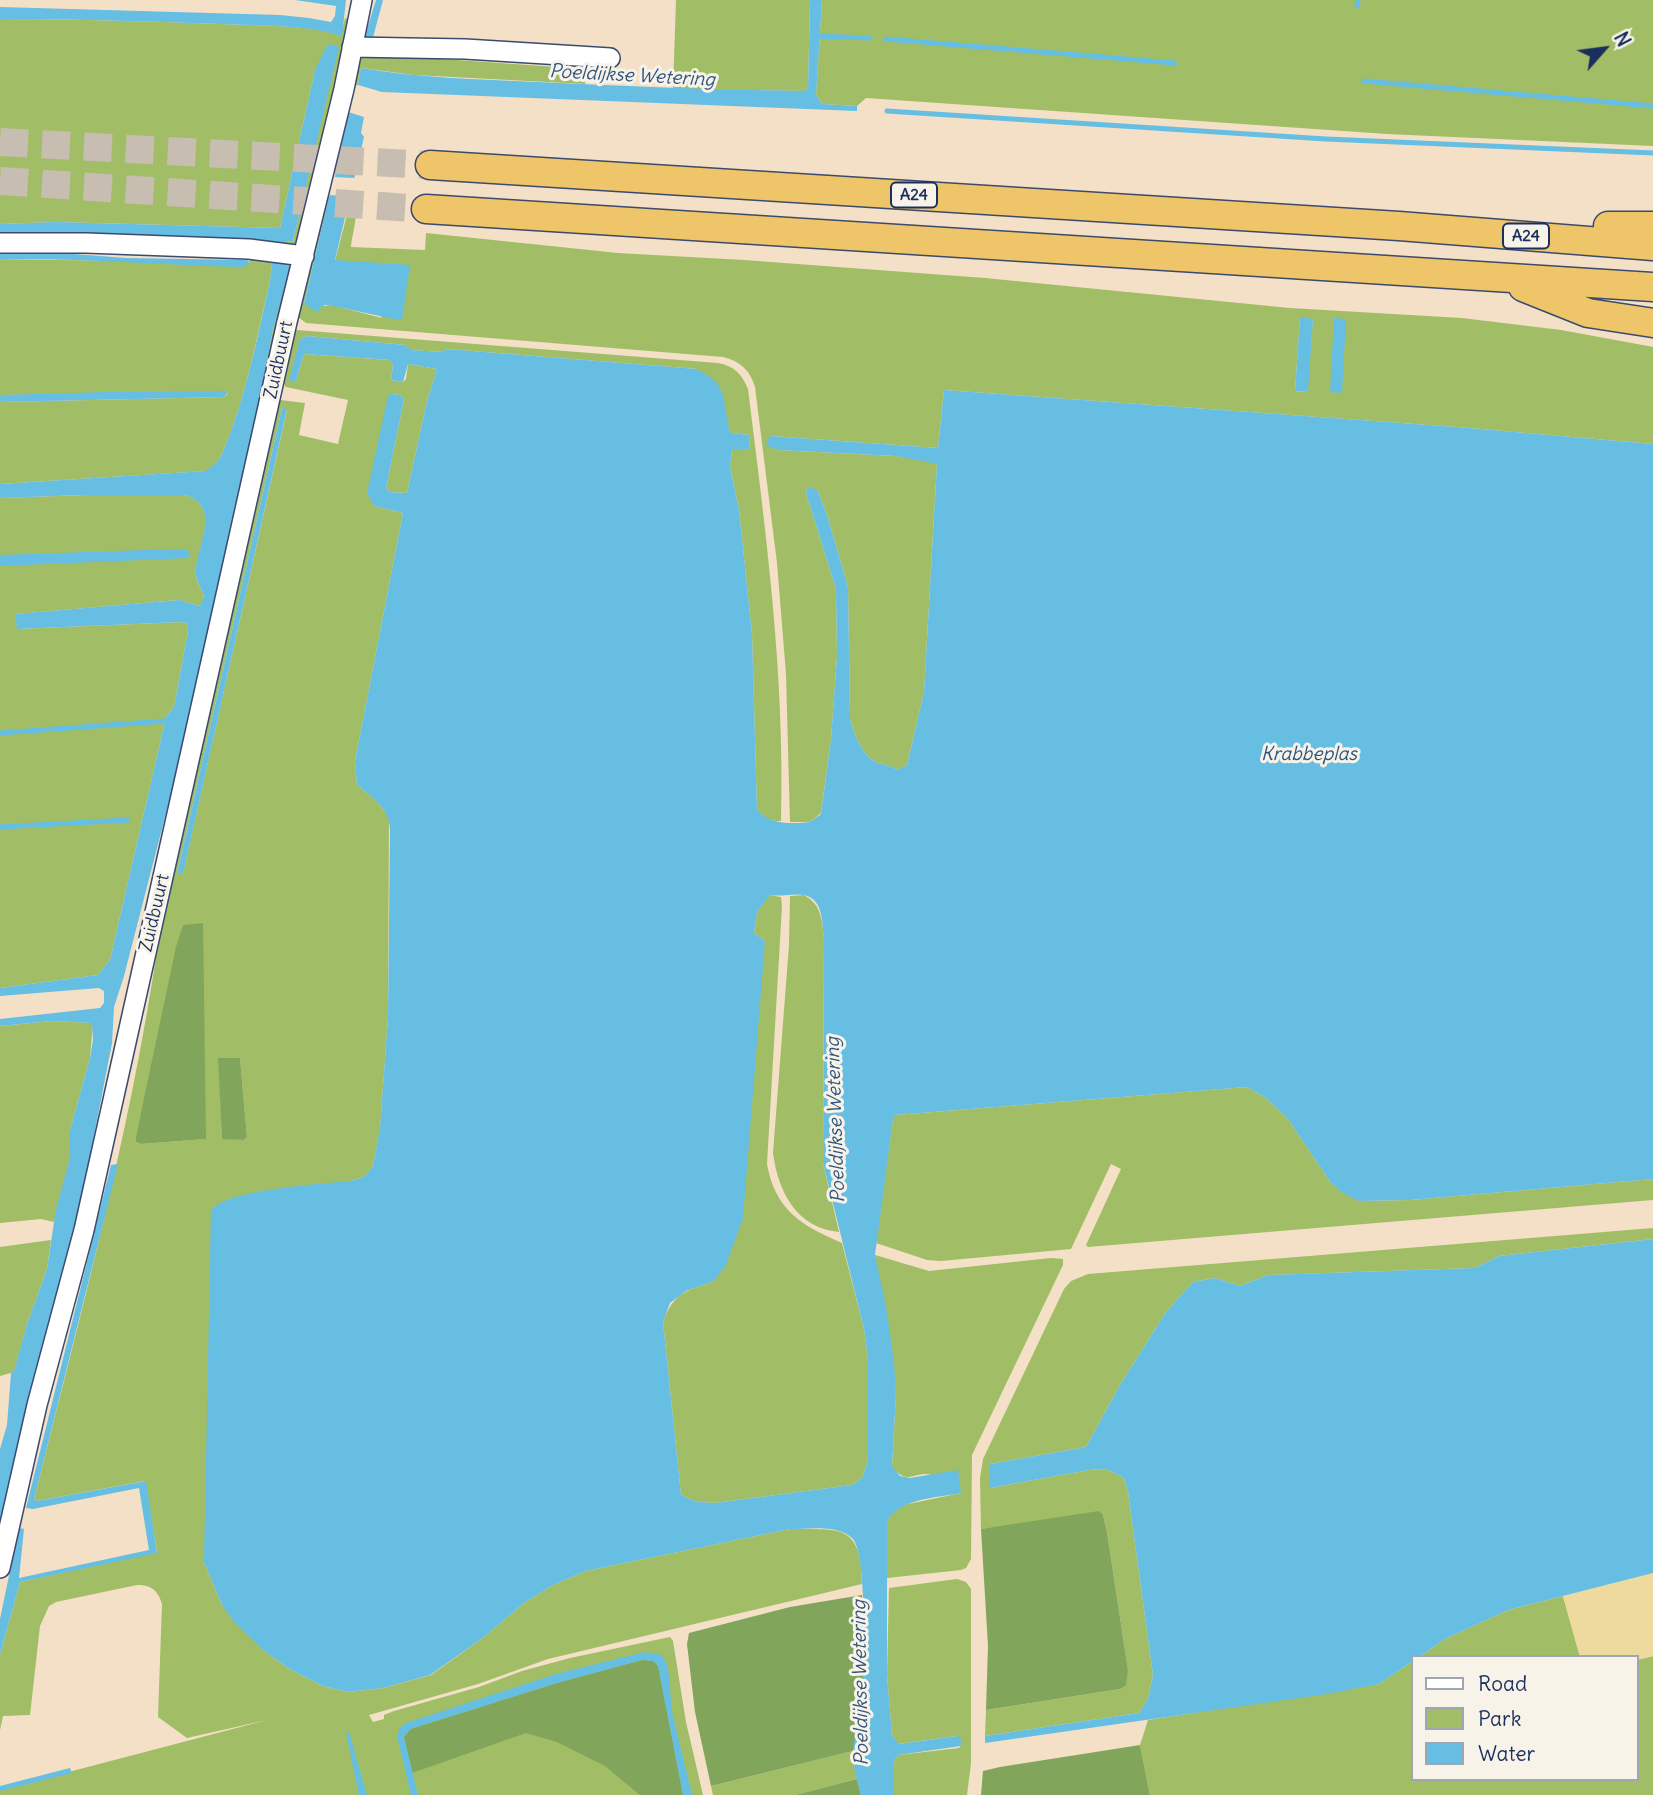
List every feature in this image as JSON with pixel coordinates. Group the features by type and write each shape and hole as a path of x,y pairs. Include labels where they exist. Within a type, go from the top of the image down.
{"highway":[{"name":"A24","path":"430,165 1399,226 1653,246"},
{"path":"426,209 1653,287"},
{"path":"1399,226 1653,226"},
{"path":"1501,278 1588,313 1653,323"}],"street":[{"name":"Zuidbuurt","path":"0,1568 37,1405 84,1230 287,322 362,0"},
{"path":"352,47 465,49 610,58"},
{"path":"0,243 249,249 304,256"}],"green space":[{"path":"676,0 810,0 808,88 804,91 673,89"},
{"path":"822,0 1653,0 1653,146 1387,134 866,98 857,106 822,104 816,95"},
{"path":"345,18 352,20 301,241 296,246 277,243 293,241 338,47 315,70 280,228 56,222 0,224 0,19 281,26 341,35"},
{"path":"357,53 585,69 585,84 414,75 361,68 358,85 351,86"},
{"path":"332,196 328,200 304,304 332,305 382,318 335,261 349,198 356,214 351,247 425,250 426,233 618,253 985,278 1290,308 1462,318 1561,330 1648,346 1653,347 1653,444 944,390 938,448 770,436 778,450 896,456 937,463 924,692 907,765 897,770 871,759 860,746 853,729 850,719 848,587 818,491 807,489 836,589 837,657 831,739 821,813 810,822 790,822 786,674 777,563 755,387 747,371 723,357 306,323 298,317 326,197","holes":["1300,318 1313,319 1307,392 1295,391"]},
{"path":"248,254 292,262 221,577 273,329 289,266 272,264 244,392 230,435 221,456 213,466 206,471 0,484 0,402 224,397 228,393 0,395 0,259 250,263"},
{"path":"297,330 718,363 737,372 748,389 777,658 781,821 768,819 757,809 752,634 739,510 730,466 732,449 749,449 750,435 731,433 726,422 726,413 697,369 447,349 442,352 409,350 406,345 307,336 300,339 296,381 304,354 390,360 393,365 391,380 403,382 408,364 437,369 427,401 407,493 390,492 386,488 404,399 400,395 392,394 374,506 403,513 355,761 357,785 377,801 389,817 388,1017 380,1129 373,1166 364,1177 351,1181 204,1562 222,1605 263,1650 291,1670 323,1686 348,1692 383,1688 431,1675 484,1637 524,1603 553,1585 586,1571 790,1529 823,1529 845,1534 858,1550 862,1584 548,1659 478,1684 369,1715 373,1722 384,1719 384,1715 394,1711 479,1687 522,1671 670,1637 673,1641 686,1722 703,1795 0,1795 0,1790 267,1720 187,1738 158,1717 162,1604 156,1592 146,1586 137,1585 56,1602 49,1606 40,1626 30,1715 3,1716 0,1730 0,1655 20,1582 157,1552 145,1481 37,1501 34,1499 125,1127 164,901 276,404 280,400 305,403 299,435 338,444 348,400 286,387 282,382 294,332","holes":["282,408 287,410 183,873 177,874","183,925 205,1139 141,1144 136,1142","219,1058 240,1059 247,1137 244,1140 222,1138"]},
{"path":"185,495 197,501 206,519 196,576 204,602 200,606 179,600 16,614 17,629 182,622 187,624 188,631 174,707 166,717 110,960 98,975 0,988 0,498"},
{"path":"769,895 781,897 782,906 767,1164 776,1193 792,1214 815,1230 842,1243 864,1329 868,1359 868,1460 862,1478 852,1485 715,1503 697,1502 681,1495 663,1322 677,1298 714,1281 765,941 754,933 757,912"},
{"path":"804,895 818,908 822,919 823,1163 839,1232 811,1223 792,1205 779,1181 773,1153 789,945 790,896"},
{"path":"203,923 206,1139 141,1144 136,1142 136,1136 176,947 183,925"},
{"path":"52,1021 93,1023 90,1058 70,1130 70,1158 54,1222 41,1219 0,1223 0,1026"},
{"path":"218,1058 240,1058 247,1137 244,1140 222,1139"},
{"path":"1247,1087 1266,1098 1288,1119 1331,1183 1359,1201 1410,1200 1653,1179 1653,1200 1088,1247 1086,1245 1121,1169 1111,1164 1071,1249 941,1261 927,1260 876,1243 895,1115"},
{"path":"1653,1228 1653,1239 1499,1256 1475,1268 1268,1275 1240,1286 1215,1278 1193,1282 1166,1312 1120,1385 1086,1447 990,1464 990,1488 1089,1470 1106,1469 1124,1478 1153,1675 1148,1699 1139,1713 985,1736 986,1710 1120,1689 1128,1670 1103,1515 981,1529 980,1478 983,1459 1064,1289 1071,1281 1088,1274"},
{"path":"51,1240 47,1269 27,1324 14,1372 0,1376 0,1247"},
{"path":"875,1255 929,1271 1063,1259 1063,1265 972,1455 971,1559 966,1568 961,1570 887,1578 887,1521 892,1513 903,1505 961,1493 932,1475 907,1477 892,1467 896,1395"},
{"path":"1099,1511 1103,1515 1107,1532 1128,1670 1126,1685 1120,1689 986,1710 988,1646 981,1529"},
{"path":"957,1579 966,1582 971,1589 971,1763 967,1795 893,1795 893,1763 898,1755 959,1748 961,1745 957,1736 898,1744 892,1735 887,1675 889,1588"},
{"path":"862,1595 864,1677 861,1713 853,1751 711,1786 695,1712 687,1644 689,1633 790,1607"},
{"path":"1563,1596 1579,1655 1422,1655 1445,1639 1508,1610"},
{"path":"1653,1656 1653,1795 1150,1795 1140,1745 1148,1720 1379,1684 1412,1662 1412,1781 1639,1781 1639,1660"},
{"path":"642,1660 653,1661 658,1666 683,1795 640,1795 605,1766 557,1742 526,1733 412,1773 404,1737 411,1729 557,1683"},
{"path":"1140,1745 1150,1795 981,1795 983,1771"},
{"path":"853,1751 857,1779 795,1795 713,1795 711,1786"},
{"path":"857,1779 861,1795 795,1795"}],"sand":[{"path":"1653,1573 1653,1656 1639,1660 1639,1655 1579,1655 1563,1596"}],"water":[{"path":"295,0 346,0 342,36 281,26 0,19 0,7 280,15 331,22 335,16 336,6"},
{"path":"376,0 383,0 372,41 364,39"},
{"path":"810,0 822,0 816,95 822,104 857,106 857,111 382,92 358,85 361,68 470,79 804,91 808,88"},
{"path":"330,44 339,47 293,241 277,243 0,235 0,224 56,222 280,228 315,70"},
{"path":"348,112 364,117 361,133 364,137 335,260 410,265 402,320 329,305 317,312 304,304"},
{"path":"0,251 250,262 243,267 0,259"},
{"path":"272,263 285,263 289,266 289,272 273,329 254,429 230,526 201,677 114,1007 112,1043 83,1192 0,1528 0,1449 7,1425 11,1373 14,1371 47,1269 56,1209 70,1158 70,1130 93,1040 92,1023 52,1021 0,1026 0,1019 100,1008 104,1003 104,991 99,988 0,996 0,988 98,975 110,960 166,717 174,707 188,631 187,624 182,622 17,629 15,614 179,600 200,606 204,597 196,576 196,566 205,519 203,509 197,501 185,495 0,498 0,484 205,471 214,465 220,458 244,392"},
{"path":"1300,317 1313,319 1308,392 1295,391"},
{"path":"1334,318 1346,319 1342,393 1330,392"},
{"name":"Krabbeplas","path":"307,336 406,345 410,350 442,352 447,349 697,369 716,382 724,400 731,433 750,435 749,449 732,449 730,466 739,510 752,634 757,809 767,818 788,823 810,822 821,814 831,739 837,657 836,589 807,489 811,487 818,491 848,587 850,719 853,729 860,746 871,759 897,770 907,765 924,692 937,464 896,456 778,450 766,445 770,436 938,448 944,390 1653,444 1653,1179 1410,1200 1359,1201 1331,1183 1288,1119 1266,1098 1247,1087 895,1115 875,1255 894,1361 896,1395 892,1466 900,1476 910,1478 958,1470 961,1493 910,1503 893,1513 887,1521 887,1675 892,1735 899,1744 957,1736 961,1739 961,1746 898,1755 893,1763 893,1795 861,1795 856,1776 853,1752 861,1710 864,1648 861,1569 853,1539 832,1529 790,1529 586,1571 553,1585 524,1603 484,1637 430,1675 383,1688 348,1692 323,1686 291,1670 263,1650 234,1622 222,1605 204,1562 211,1210 236,1197 256,1192 351,1181 364,1177 373,1166 380,1128 388,1017 390,829 383,809 357,785 355,761 403,513 374,506 367,493 388,396 392,394 400,395 404,399 386,488 390,492 407,493 427,401 437,369 408,364 403,382 391,380 393,365 390,360 304,354 296,381 291,382 289,380 300,339","holes":["770,895 811,897 819,907 822,920 823,1163 864,1329 868,1359 868,1460 862,1478 852,1485 715,1503 697,1502 681,1495 663,1322 670,1303 686,1291 714,1281 726,1265 743,1218 765,941 754,933 757,912"]},
{"path":"228,392 224,397 0,402 0,395"},
{"path":"282,408 287,409 183,874 177,874"},
{"path":"187,550 190,553 189,558 0,566 0,555"},
{"path":"118,1164 34,1499 37,1501 146,1481 157,1553 20,1582 0,1655 0,1619 19,1528 24,1529 19,1578 149,1550 139,1488 33,1509 26,1508 111,1165"},
{"path":"1653,1239 1653,1573 1508,1610 1445,1639 1422,1655 1412,1655 1412,1662 1379,1684 1327,1694 985,1743 985,1736 1139,1713 1148,1699 1153,1675 1124,1478 1106,1469 1089,1470 990,1488 990,1464 1086,1447 1120,1385 1166,1312 1193,1282 1215,1278 1240,1286 1268,1275 1475,1268 1499,1256"},
{"path":"645,1652 662,1655 668,1667 672,1712 692,1795 683,1795 658,1666 653,1661 642,1660 557,1683 410,1729 404,1737 418,1795 411,1795 397,1736 406,1723 556,1674"},
{"path":"349,1732 367,1795 359,1795 346,1733"},
{"path":"70,1768 72,1773 0,1791 0,1786"}],"pier":[{"path":"334,177 355,178 351,197 330,195"}],"waterway":[{"path":"1357,6 1358,0"},
{"path":"814,36 870,38"},
{"path":"886,39 1175,63"},
{"path":"1364,81 1653,106"},
{"path":"887,111 1326,139 1653,153"},
{"path":"0,733 165,721"},
{"path":"0,827 128,820"}],"tunnel":[{"path":"0,142 430,165"},
{"path":"0,181 426,209"}],"water label":[{"name":"Poeldijkse Wetering","path":"632,76"},
{"name":"Poeldijkse Wetering","path":"836,1120"},
{"name":"Poeldijkse Wetering","path":"861,1683"}]}
